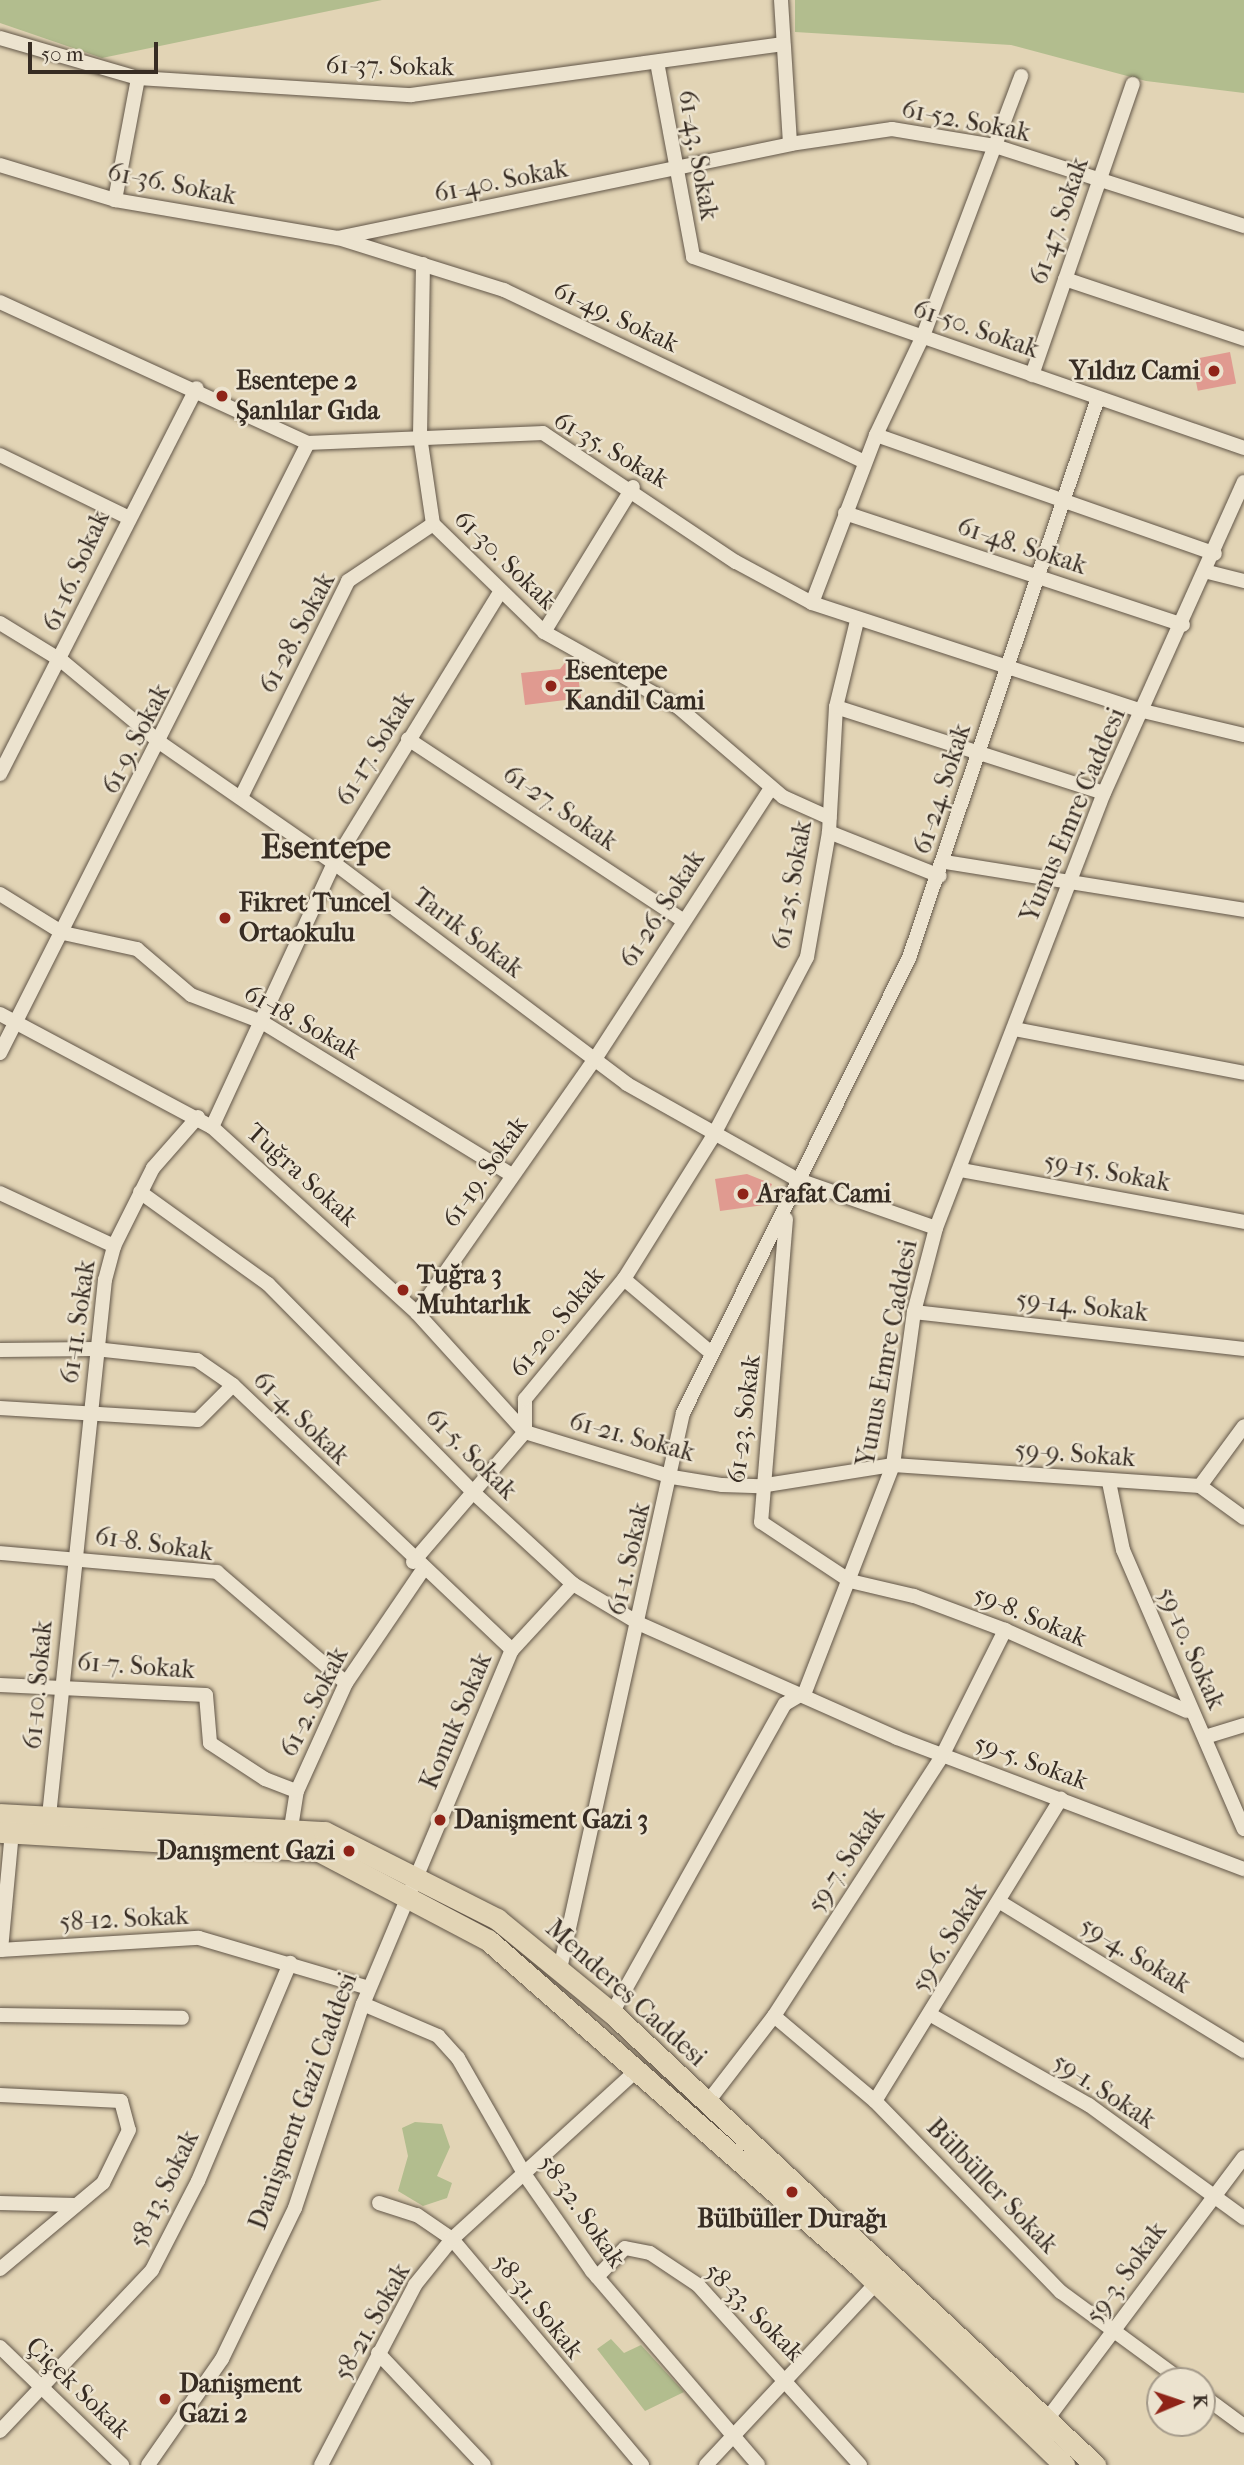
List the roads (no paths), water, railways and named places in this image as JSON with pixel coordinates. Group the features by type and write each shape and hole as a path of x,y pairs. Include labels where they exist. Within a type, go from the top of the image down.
{"main road":[{"name":"Menderes Caddesi","path":"0,1814 290,1828 349,1840 413,1883 488,1940 877,2283 1064,2465"},
{"name":"Menderes Caddesi","path":"6,1832 289,1846 340,1859 413,1883 497,1919 612,2013 1048,2418 1095,2465"}],"street":[{"path":"781,0 790,144"},
{"name":"61-37. Sokak","path":"0,38 138,78 411,95 782,44"},
{"name":"61-43. Sokak","path":"657,62 673,171 692,257"},
{"path":"812,603 864,462 923,336 1021,76"},
{"path":"115,200 138,78"},
{"name":"61-47. Sokak","path":"1032,375 1133,84"},
{"name":"61-52. Sokak","path":"673,171 790,144 892,130 995,146 1244,226"},
{"name":"61-36. Sokak","path":"0,165 115,200 338,239"},
{"name":"61-40. Sokak","path":"338,239 673,171"},
{"name":"61-49. Sokak","path":"338,239 504,290 864,462"},
{"name":"61-50. Sokak","path":"692,257 1244,448"},
{"name":"61-30. Sokak","path":"423,264 420,436 433,524 544,632 678,707 772,788 829,825 942,869 1070,880 1244,910"},
{"path":"1065,279 1244,339"},
{"name":"61-35. Sokak","path":"0,302 197,388 308,443 420,436 543,433 633,487 736,562 812,603 857,621 1143,711 1244,735"},
{"name":"61-16. Sokak","path":"1,769 62,661 127,517 197,388"},
{"name":"61-24. Sokak","path":"796,1180 909,958 942,869 1006,667 1098,398"},
{"path":"876,435 1215,554"},
{"name":"61-9. Sokak","path":"0,1053 162,744 308,443"},
{"path":"0,455 127,517"},
{"name":"Yunus Emre Caddesi","path":"612,2013 785,1704 805,1692 893,1465 914,1312 936,1228 961,1170 1104,793 1208,572 1244,482"},
{"path":"544,632 633,487"},
{"name":"61-48. Sokak","path":"845,513 1183,625"},
{"name":"61-28. Sokak","path":"241,797 348,581 433,524"},
{"path":"1208,572 1244,582"},
{"name":"61-17. Sokak","path":"212,1127 334,863 501,592"},
{"name":"61-25. Sokak","path":"712,1138 807,957 829,825 836,707 857,621"},
{"name":"Tarık Sokak","path":"0,623 62,661 162,744 334,863 595,1059 712,1138 796,1180 936,1228"},
{"path":"836,707 980,751 1104,793"},
{"name":"61-27. Sokak","path":"408,739 683,920"},
{"name":"61-26. Sokak","path":"595,1059 683,920 772,788"},
{"name":"61-18. Sokak","path":"0,894 63,933 137,949 191,995 262,1022 512,1175"},
{"name":"Tuğra Sokak","path":"0,1014 18,1021 212,1127 417,1313 525,1432"},
{"path":"1014,1029 1244,1073"},
{"name":"61-19. Sokak","path":"417,1313 595,1059"},
{"name":"61-11. Sokak","path":"72,1558 91,1412 96,1349 114,1246 140,1192 198,1117"},
{"name":"61-20. Sokak","path":"525,1432 525,1399 624,1279 712,1138"},
{"name":"59-15. Sokak","path":"961,1170 1244,1222"},
{"name":"61-1. Sokak","path":"560,1969 640,1624 683,1413 710,1352 786,1214 796,1180"},
{"name":"61-5. Sokak","path":"140,1192 268,1284 475,1494 573,1584 640,1624 805,1692"},
{"path":"0,1193 114,1246"},
{"name":"61-23. Sokak","path":"786,1214 772,1428 760,1486 761,1522 849,1581"},
{"path":"624,1279 710,1352"},
{"name":"59-14. Sokak","path":"914,1312 1244,1349"},
{"name":"61-4. Sokak","path":"0,1350 96,1349 197,1360 233,1385 418,1566 512,1650"},
{"path":"0,1408 198,1420 233,1385"},
{"path":"1244,1426 1200,1486 1244,1518"},
{"path":"418,1566 525,1432"},
{"name":"61-21. Sokak","path":"525,1432 672,1477 760,1486 893,1465"},
{"name":"59-9. Sokak","path":"893,1465 1109,1482 1200,1486"},
{"name":"59-10. Sokak","path":"1109,1482 1123,1550 1187,1711 1205,1737 1244,1829"},
{"name":"61-8. Sokak","path":"0,1553 217,1572 346,1684"},
{"name":"61-10. Sokak","path":"49,1816 64,1685 72,1558"},
{"name":"61-2. Sokak","path":"290,1828 297,1791 346,1684 418,1566"},
{"name":"59-8. Sokak","path":"849,1581 914,1596 1005,1630 1187,1711"},
{"name":"Konuk Sokak","path":"413,1883 512,1650 573,1584"},
{"name":"59-7. Sokak","path":"707,2103 775,2016 942,1756 1005,1630"},
{"name":"61-7. Sokak","path":"0,1685 64,1685 206,1695 210,1743 265,1779 297,1791"},
{"name":"59-5. Sokak","path":"805,1692 942,1756 1244,1869"},
{"path":"1205,1737 1244,1725"},
{"name":"59-6. Sokak","path":"875,2101 931,2015 1061,1799"},
{"path":"1,1950 6,1832"},
{"name":"Danişment Gazi Caddesi","path":"148,2465 181,2423 257,2291 333,2106 363,2004 413,1883"},
{"name":"59-4. Sokak","path":"1000,1902 1244,2051"},
{"name":"58-12. Sokak","path":"1,1950 199,1938 369,1988"},
{"name":"58-13. Sokak","path":"0,2431 152,2270 198,2181 290,1963"},
{"name":"58-32. Sokak","path":"363,2004 438,2036 458,2058 525,2175 597,2277 758,2465"},
{"path":"0,2015 182,2018"},
{"name":"59-1. Sokak","path":"931,2015 1089,2105 1244,2218"},
{"name":"Bülbüller Sokak","path":"775,2016 875,2101 1061,2292 1163,2367"},
{"name":"58-21. Sokak","path":"321,2465 415,2285 452,2239 636,2071"},
{"path":"0,2095 121,2101 128,2115 123,2149 103,2183 0,2269"},
{"name":"59-3. Sokak","path":"1048,2418 1114,2332 1213,2194 1244,2157"},
{"path":"0,2203 75,2205"},
{"name":"58-31. Sokak","path":"379,2203 417,2215 452,2239 642,2465"},
{"name":"58-33. Sokak","path":"597,2277 625,2248 650,2253 698,2285 787,2379 860,2465"},
{"path":"706,2465 877,2283"},
{"name":"Çiçek Sokak","path":"0,2347 38,2390 122,2465"},
{"path":"378,2353 485,2465"},
{"path":"1216,2405 1244,2426"}],"place":[{"name":"Yıldız Cami","path":"1214,371"},
{"name":"Esentepe 2 Şanlılar Gıda","path":"222,396"},
{"name":"Esentepe Kandil Cami","path":"551,686"},
{"name":"Fikret Tuncel Ortaokulu","path":"225,918"},
{"name":"Arafat Cami","path":"743,1194"},
{"name":"Tuğra 3 Muhtarlık","path":"403,1290"},
{"name":"Danişment Gazi 3","path":"440,1820"},
{"name":"Danışment Gazi","path":"349,1851"},
{"name":"Bülbüller Durağı","path":"792,2192"},
{"name":"Danişment Gazi 2","path":"165,2399"}],"district":[{"name":"Esentepe","path":"326,848"}]}
